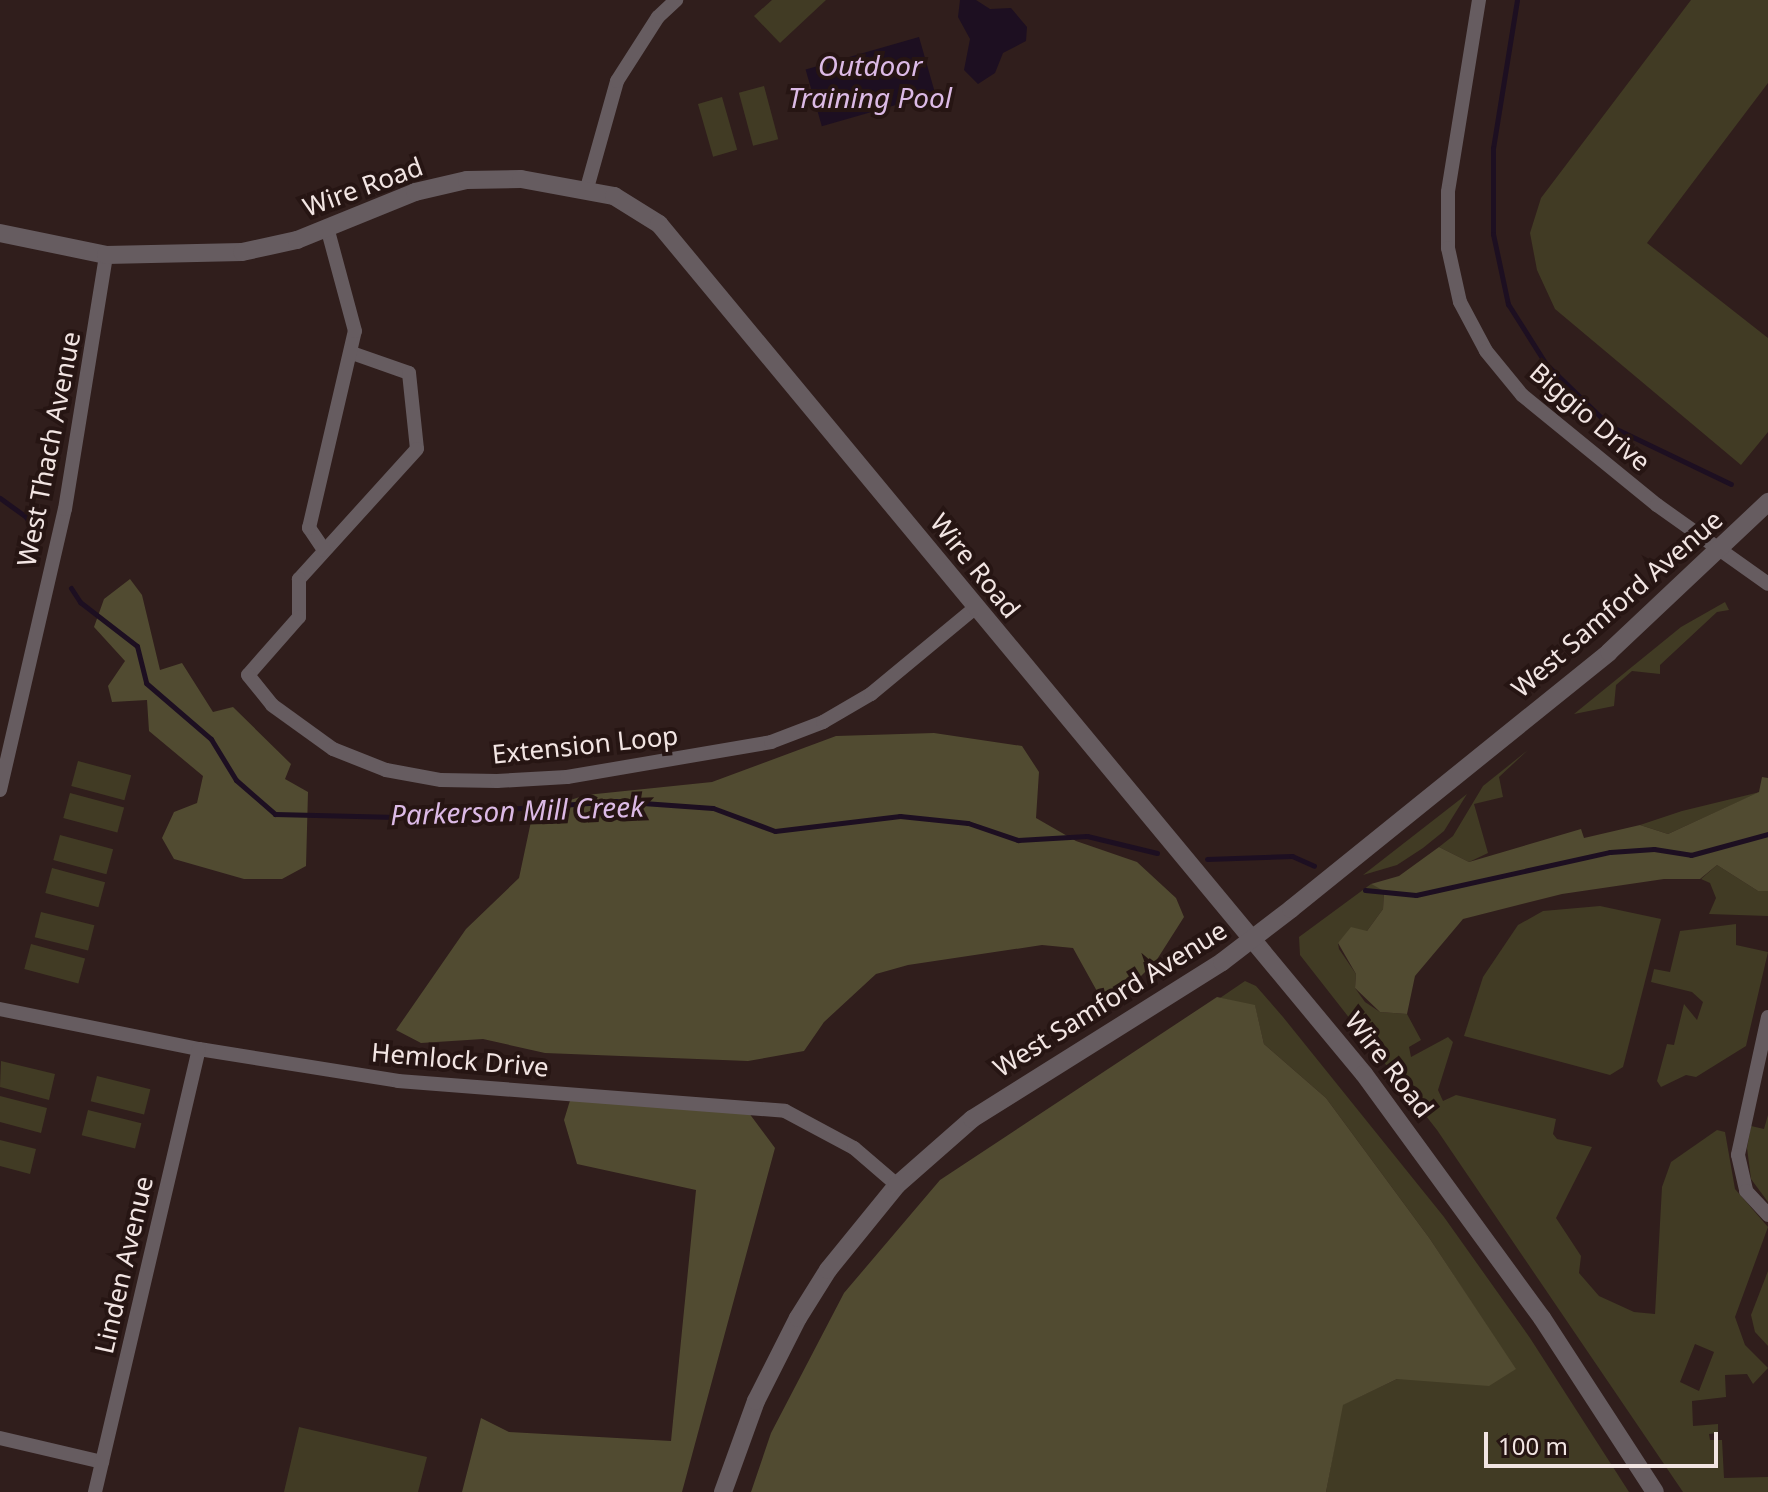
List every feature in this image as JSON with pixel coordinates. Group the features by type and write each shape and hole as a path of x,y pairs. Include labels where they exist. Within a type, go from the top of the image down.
{"street":[{"path":"587,188 617,81 658,17 676,0"},
{"name":"Biggio Drive","path":"1479,0 1448,192 1448,248 1460,302 1486,351 1522,395 1719,552 1768,584"},
{"name":"Wire Road","path":"0,233 106,255 242,252 327,227 415,192 467,180 521,179 587,188 636,206 684,250 975,608 1407,1129 1542,1318 1655,1492"},
{"path":"324,550 309,528 355,331 327,227"},
{"name":"West Thach Avenue","path":"0,790 65,509 106,255"},
{"name":"Extension Loop","path":"352,353 409,373 417,449 299,579 299,617 248,675 272,705 333,749 386,770 441,780 567,777 771,742 823,722 871,694 975,608"},
{"name":"West Samford Avenue","path":"723,1492 756,1401 798,1318 828,1270 897,1185 972,1119 1133,1021 1252,939 1609,652 1719,552 1768,502"},
{"name":"Hemlock Drive","path":"0,1009 199,1049 398,1081 785,1111 854,1148 897,1185"},
{"path":"1768,1017 1738,1155 1746,1191 1768,1215"},
{"name":"Linden Avenue","path":"95,1492 199,1049"},
{"path":"0,1438 102,1462"}],"shaded area":[{"path":"772,0 826,0 780,43 754,16"},
{"path":"1691,0 1768,0 1768,83 1647,243 1768,338 1768,432 1741,465 1555,309 1537,270 1530,233 1541,198"},
{"path":"764,86 778,139 753,146 739,93"},
{"path":"722,97 737,150 713,157 698,104"},
{"path":"130,579 142,595 160,670 182,663 213,712 233,707 291,764 285,779 308,792 306,866 282,879 244,879 174,859 162,838 174,812 197,803 203,776 149,731 147,700 112,702 108,686 125,661 94,627 104,599"},
{"path":"1725,602 1729,610 1717,612 1660,665 1660,674 1632,671 1616,685 1614,706 1574,714 1681,627"},
{"path":"934,733 1022,746 1039,772 1036,818 1076,841 1137,862 1176,898 1184,917 1156,961 1131,986 1098,993 1073,948 1042,945 908,965 876,974 824,1022 804,1051 748,1061 545,1053 483,1039 421,1043 396,1030 466,929 519,878 533,812 586,795 712,782 836,736"},
{"path":"1528,750 1499,777 1503,797 1474,804 1488,853 1469,862 1439,847 1453,836 1483,786"},
{"path":"78,761 131,775 124,800 71,786"},
{"path":"1762,777 1768,778 1768,891 1758,891 1717,865 1700,879 1664,879 1562,894 1463,919 1415,976 1407,1014 1380,1012 1355,988 1356,974 1338,943 1351,927 1367,931 1383,909 1384,891 1371,884 1399,876 1439,847 1469,862 1581,829 1584,838 1640,825 1668,834 1759,792"},
{"path":"1760,792 1668,834 1640,825 1682,811"},
{"path":"70,793 124,807 117,833 63,818"},
{"path":"1467,794 1444,831 1423,848 1397,865 1363,875"},
{"path":"60,835 113,849 106,874 53,860"},
{"path":"1717,865 1758,891 1768,891 1768,916 1709,914 1716,898 1710,883 1701,879"},
{"path":"52,868 105,882 98,907 45,893"},
{"path":"1371,884 1384,890 1383,909 1367,931 1338,943 1356,974 1355,988 1365,1002 1380,1012 1407,1014 1421,1040 1409,1047 1411,1057 1448,1037 1453,1042 1438,1090 1443,1101 1456,1095 1556,1119 1553,1134 1557,1139 1592,1147 1556,1218 1581,1256 1579,1273 1599,1296 1634,1312 1655,1314 1662,1187 1671,1162 1717,1130 1725,1132 1735,1189 1768,1227 1735,1317 1745,1345 1768,1368 1753,1384 1747,1374 1725,1375 1726,1397 1692,1401 1693,1426 1718,1424 1718,1433 1709,1434 1710,1440 1722,1440 1724,1478 1768,1477 1768,1492 1683,1492 1437,1130 1300,955 1299,937","holes":["1695,1344 1714,1352 1699,1391 1680,1382"]},
{"path":"1600,906 1661,919 1623,1067 1610,1075 1464,1036 1483,977 1518,925 1543,911"},
{"path":"41,912 94,925 88,951 35,937"},
{"path":"1736,924 1736,945 1768,952 1746,1046 1696,1077 1686,1075 1661,1087 1657,1081 1667,1044 1674,1045 1684,1004 1697,1020 1703,1002 1692,992 1651,982 1654,969 1670,972 1680,931"},
{"path":"31,944 85,958 78,984 24,969"},
{"path":"1245,981 1256,986 1283,1017 1444,1217 1530,1338 1629,1492 1326,1492 1342,1405 1397,1379 1515,1369 1430,1239 1326,1098 1264,1044 1255,1006 1220,998"},
{"path":"1217,997 1255,1005 1264,1044 1326,1098 1430,1239 1516,1369 1489,1386 1397,1379 1343,1405 1326,1492 751,1492 771,1433 844,1293 940,1180"},
{"path":"1,1061 55,1074 49,1100 0,1087"},
{"path":"97,1076 150,1089 144,1115 91,1101"},
{"path":"572,1094 743,1105 775,1148 682,1492 462,1492 481,1418 509,1432 671,1441 696,1190 577,1164 564,1120"},
{"path":"0,1096 47,1108 41,1133 0,1122"},
{"path":"88,1110 141,1123 135,1149 82,1135"},
{"path":"1768,1115 1768,1202 1751,1179 1747,1148 1751,1126 1764,1129"},
{"path":"0,1140 36,1149 30,1174 0,1166"},
{"path":"1768,1271 1768,1346 1755,1332 1751,1315"},
{"path":"299,1427 427,1457 418,1492 284,1492"}],"water":[{"path":"960,0 976,0 990,9 1011,8 1027,27 1026,41 1003,53 995,73 978,84 964,70 970,39 958,17"},
{"name":"Outdoor Training Pool","path":"919,37 935,94 822,126 806,70"}],"waterway":[{"name":"Parkerson Mill Creek","path":"1517,0 1493,148 1493,234 1508,304 1546,364 1610,426 1731,484"},
{"name":"Parkerson Mill Creek","path":"0,498 26,517 37,535"},
{"name":"Parkerson Mill Creek","path":"71,588 80,602 137,646 146,683 211,739 236,780 275,814 397,817 615,801 713,808 775,831 900,816 968,823 1018,840 1087,836 1157,853"},
{"name":"Parkerson Mill Creek","path":"1365,890 1416,895 1610,852 1654,849 1691,855 1768,834"},
{"name":"Parkerson Mill Creek","path":"1207,859 1292,856 1314,866"}]}
